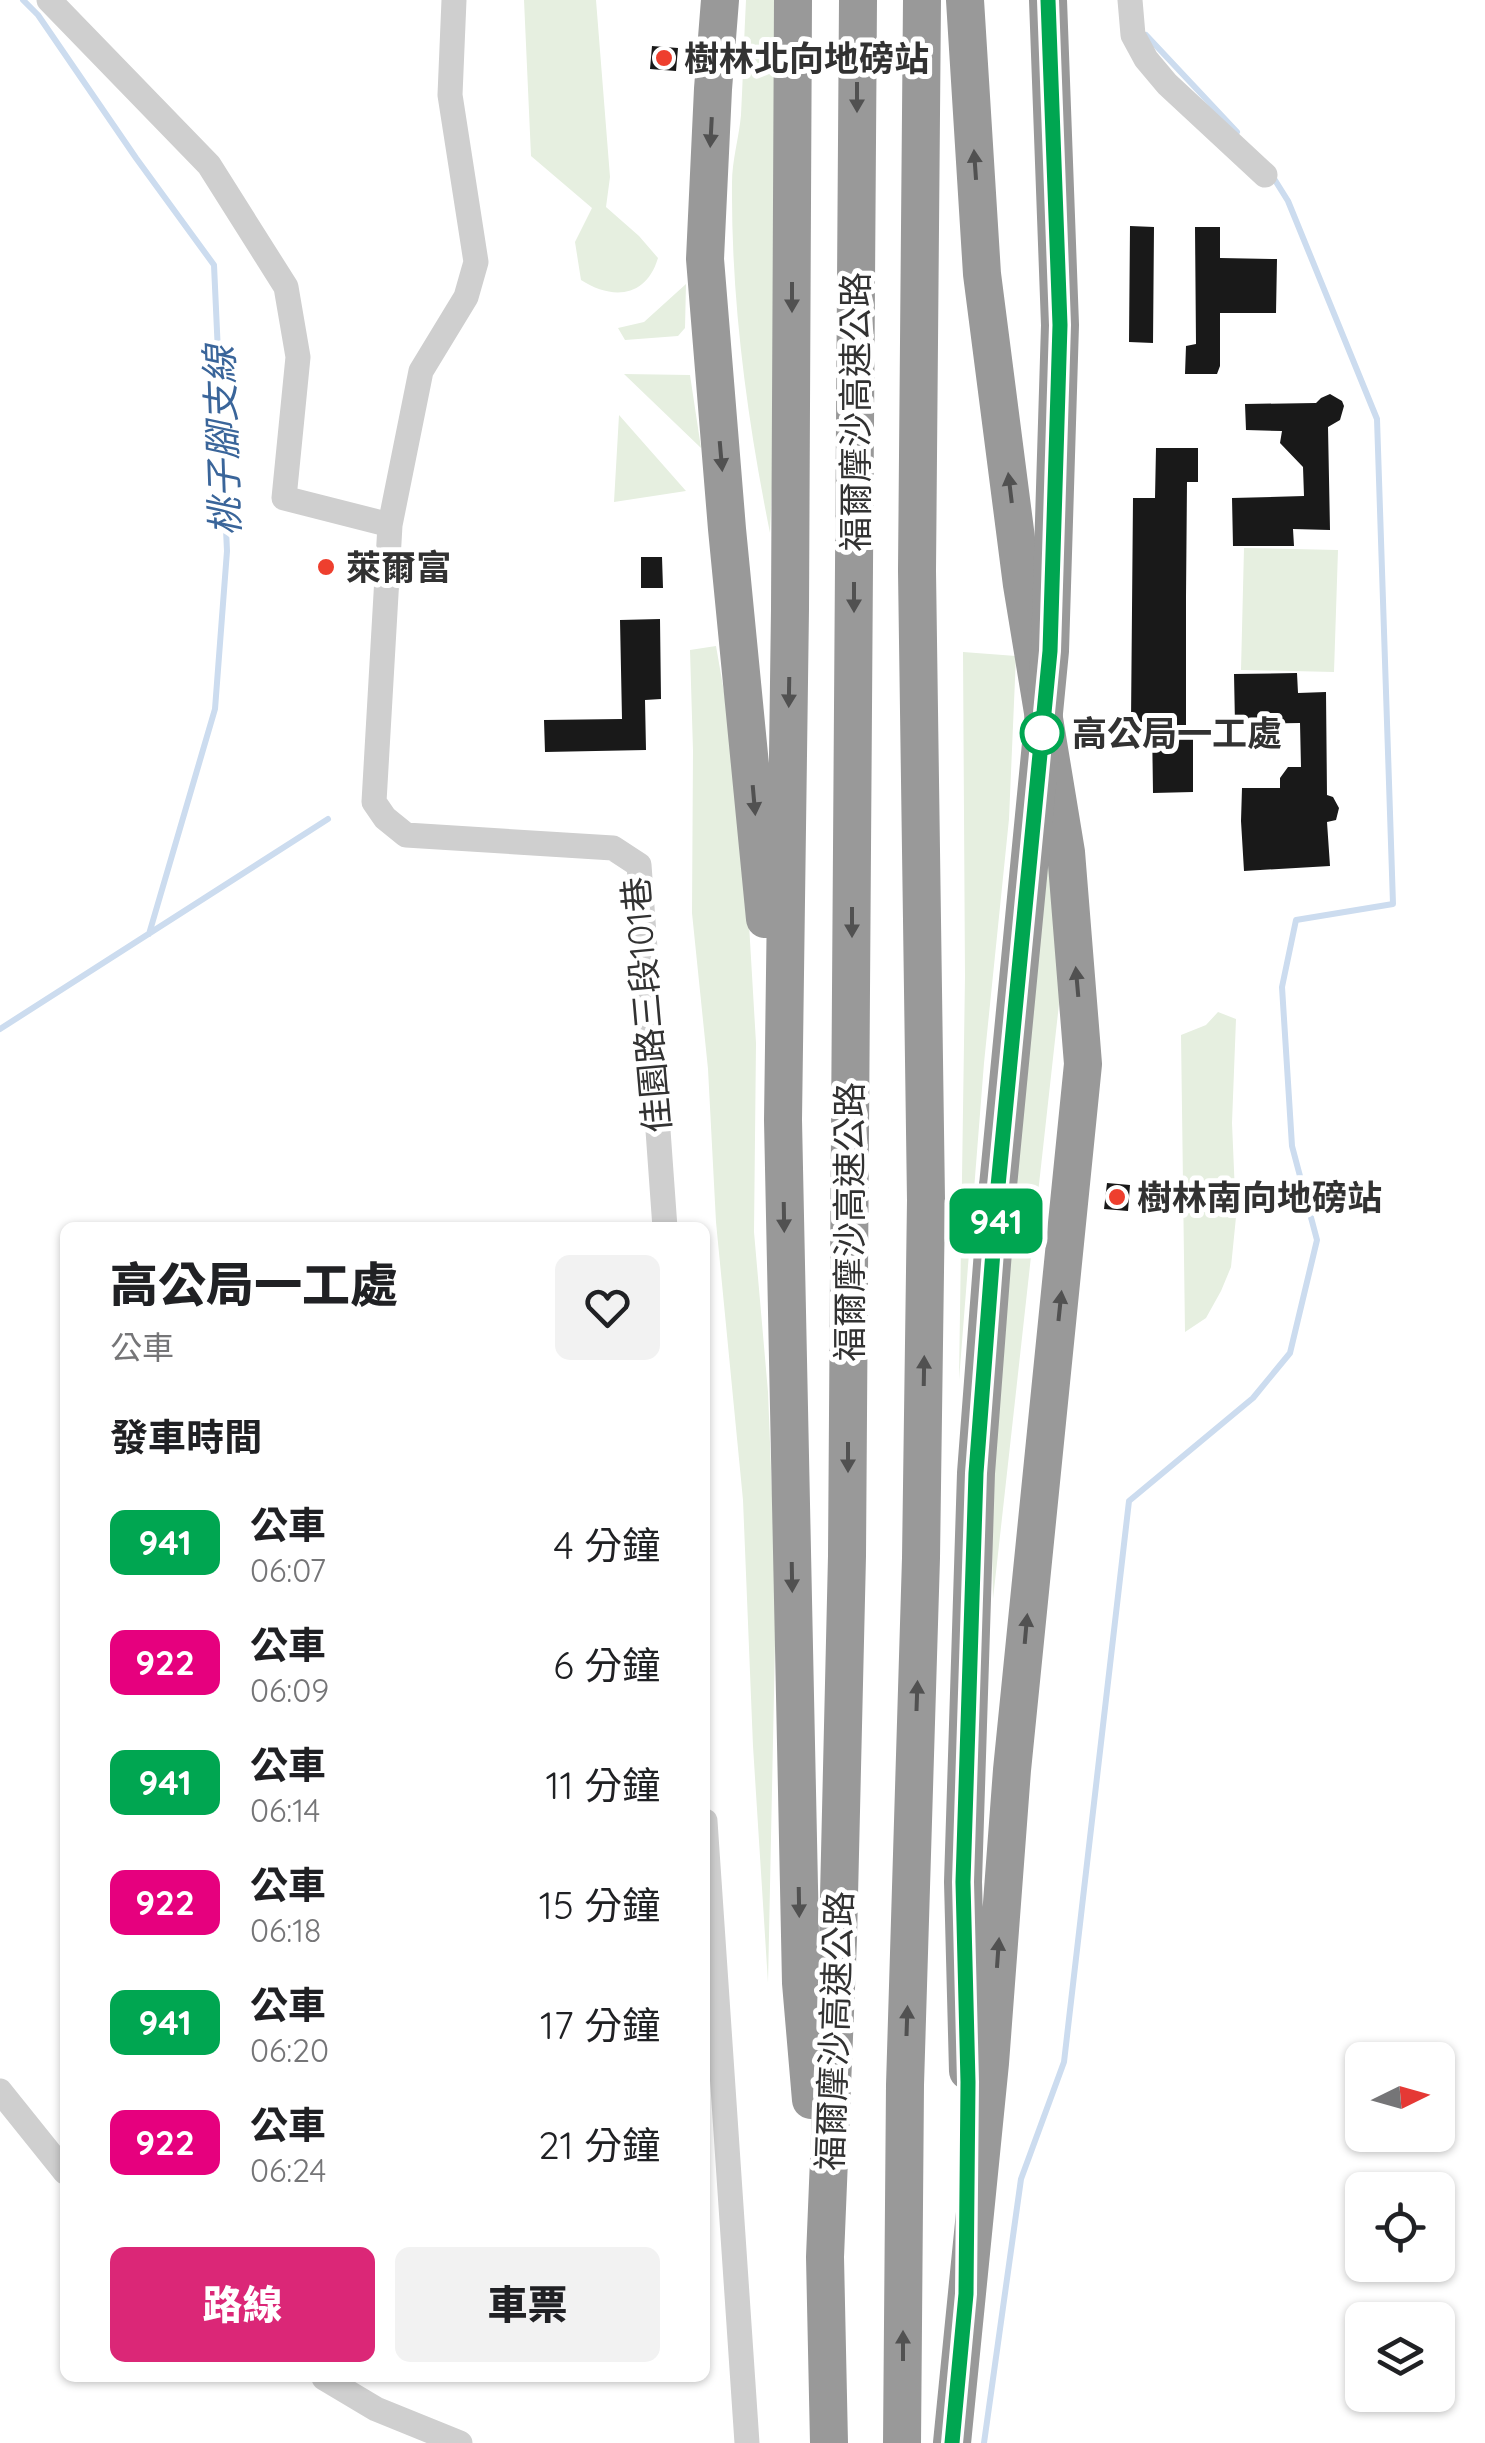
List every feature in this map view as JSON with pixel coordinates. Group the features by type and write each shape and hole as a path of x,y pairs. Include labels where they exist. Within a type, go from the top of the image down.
{"highway":[{"path":"720,0 705,260 783,1120"},
{"path":"793,0 783,1120 801,1984 825,2256"},
{"name":"福爾摩沙高速公路","path":"829,2443 825,2256 838,1939 847,1556 858,0"},
{"name":"福爾摩沙高速公路","path":"902,2443 905,2085 921,1558 926,1200 917,571 922,0"},
{"path":"952,2443 990,2062 1012,1770 1083,1064 1066,852 1022,585 982,274 966,0"},
{"path":"966,2294 968,2082 963,1882 976,1473 998,1186 1050,651 1060,325 1048,0"}],"street":[{"path":"49,0 209,165 286,288 298,358 284,498 390,525"},
{"name":"佳園路三段101巷","path":"454,0 450,95 476,262 466,296 421,371 390,525 374,802 384,818 406,835 613,848 639,866 665,1222"},
{"path":"1130,0 1132,34 1146,59 1166,84 1265,175"},
{"path":"710,1895 747,2443"},
{"path":"0,2091 60,2166"},
{"path":"331,2382 376,2409 460,2443"}],"green space":[{"path":"524,0 596,0 610,177 606,207 658,258 645,281 627,292 604,291 581,280 575,242 592,208 531,156"},
{"path":"746,0 777,0 775,419 770,533 748,403 732,227 732,174 741,115"},
{"path":"686,284 685,328 678,336 625,340 618,328 644,322"},
{"path":"624,374 690,375 701,448"},
{"path":"619,415 686,491 614,502"},
{"path":"1244,548 1338,550 1334,672 1241,670"},
{"path":"716,646 727,709 748,907 756,1043 754,1232 768,1392 776,1596 768,1983 743,1500 692,913 690,650"},
{"path":"963,652 1016,656 1009,819 984,1063 959,1380 965,976"},
{"path":"1046,831 1063,968 993,1599 990,1441"},
{"path":"1218,1012 1236,1019 1232,1123 1236,1217 1231,1267 1206,1318 1185,1332 1181,1035 1206,1025"}],"building":[{"name":"樹林北向地磅站","path":"652,46 678,48 676,71 650,69"},
{"path":"1130,226 1154,227 1153,343 1129,342"},
{"path":"1195,227 1220,227 1220,258 1277,259 1276,313 1220,313 1217,374 1185,374 1186,346 1196,344"},
{"path":"1330,394 1344,406 1340,420 1328,427 1330,530 1293,529 1294,546 1233,546 1232,498 1304,496 1303,467 1280,443 1282,431 1246,430 1245,404 1316,403"},
{"path":"1156,448 1198,448 1198,482 1187,482 1186,735 1193,734 1193,792 1153,793 1152,722 1131,722 1133,498 1155,498"},
{"path":"641,557 662,557 663,588 641,588"},
{"path":"660,619 661,699 645,700 646,750 545,752 544,720 622,719 620,620"},
{"path":"1297,673 1298,693 1326,692 1327,795 1333,797 1339,808 1336,820 1327,822 1330,866 1244,871 1242,788 1280,788 1280,778 1288,767 1301,767 1300,723 1235,724 1234,674"},
{"name":"樹林南向地磅站","path":"1107,1183 1130,1185 1128,1211 1104,1209"}],"waterway":[{"name":"桃子腳支線","path":"23,0 38,15 214,265 227,551 215,709 149,934"},
{"path":"1146,35 1237,132"},
{"path":"984,2443 1021,2179 1064,2062 1129,1501 1253,1398 1290,1353 1317,1240 1292,1146 1282,987 1296,920 1393,904 1377,419 1288,201 1273,177"},
{"path":"0,1029 328,819"}],"bus line":[{"name":"941","path":"952,2443 966,2294 968,2082 963,1882 976,1473 998,1186 1050,651 1060,325 1048,0"}],"place":[{"name":"樹林北向地磅站","path":"664,58"},
{"name":"萊爾富","path":"326,567"},
{"name":"高公局一工處","path":"1042,733"},
{"name":"樹林南向地磅站","path":"1117,1197"}]}
